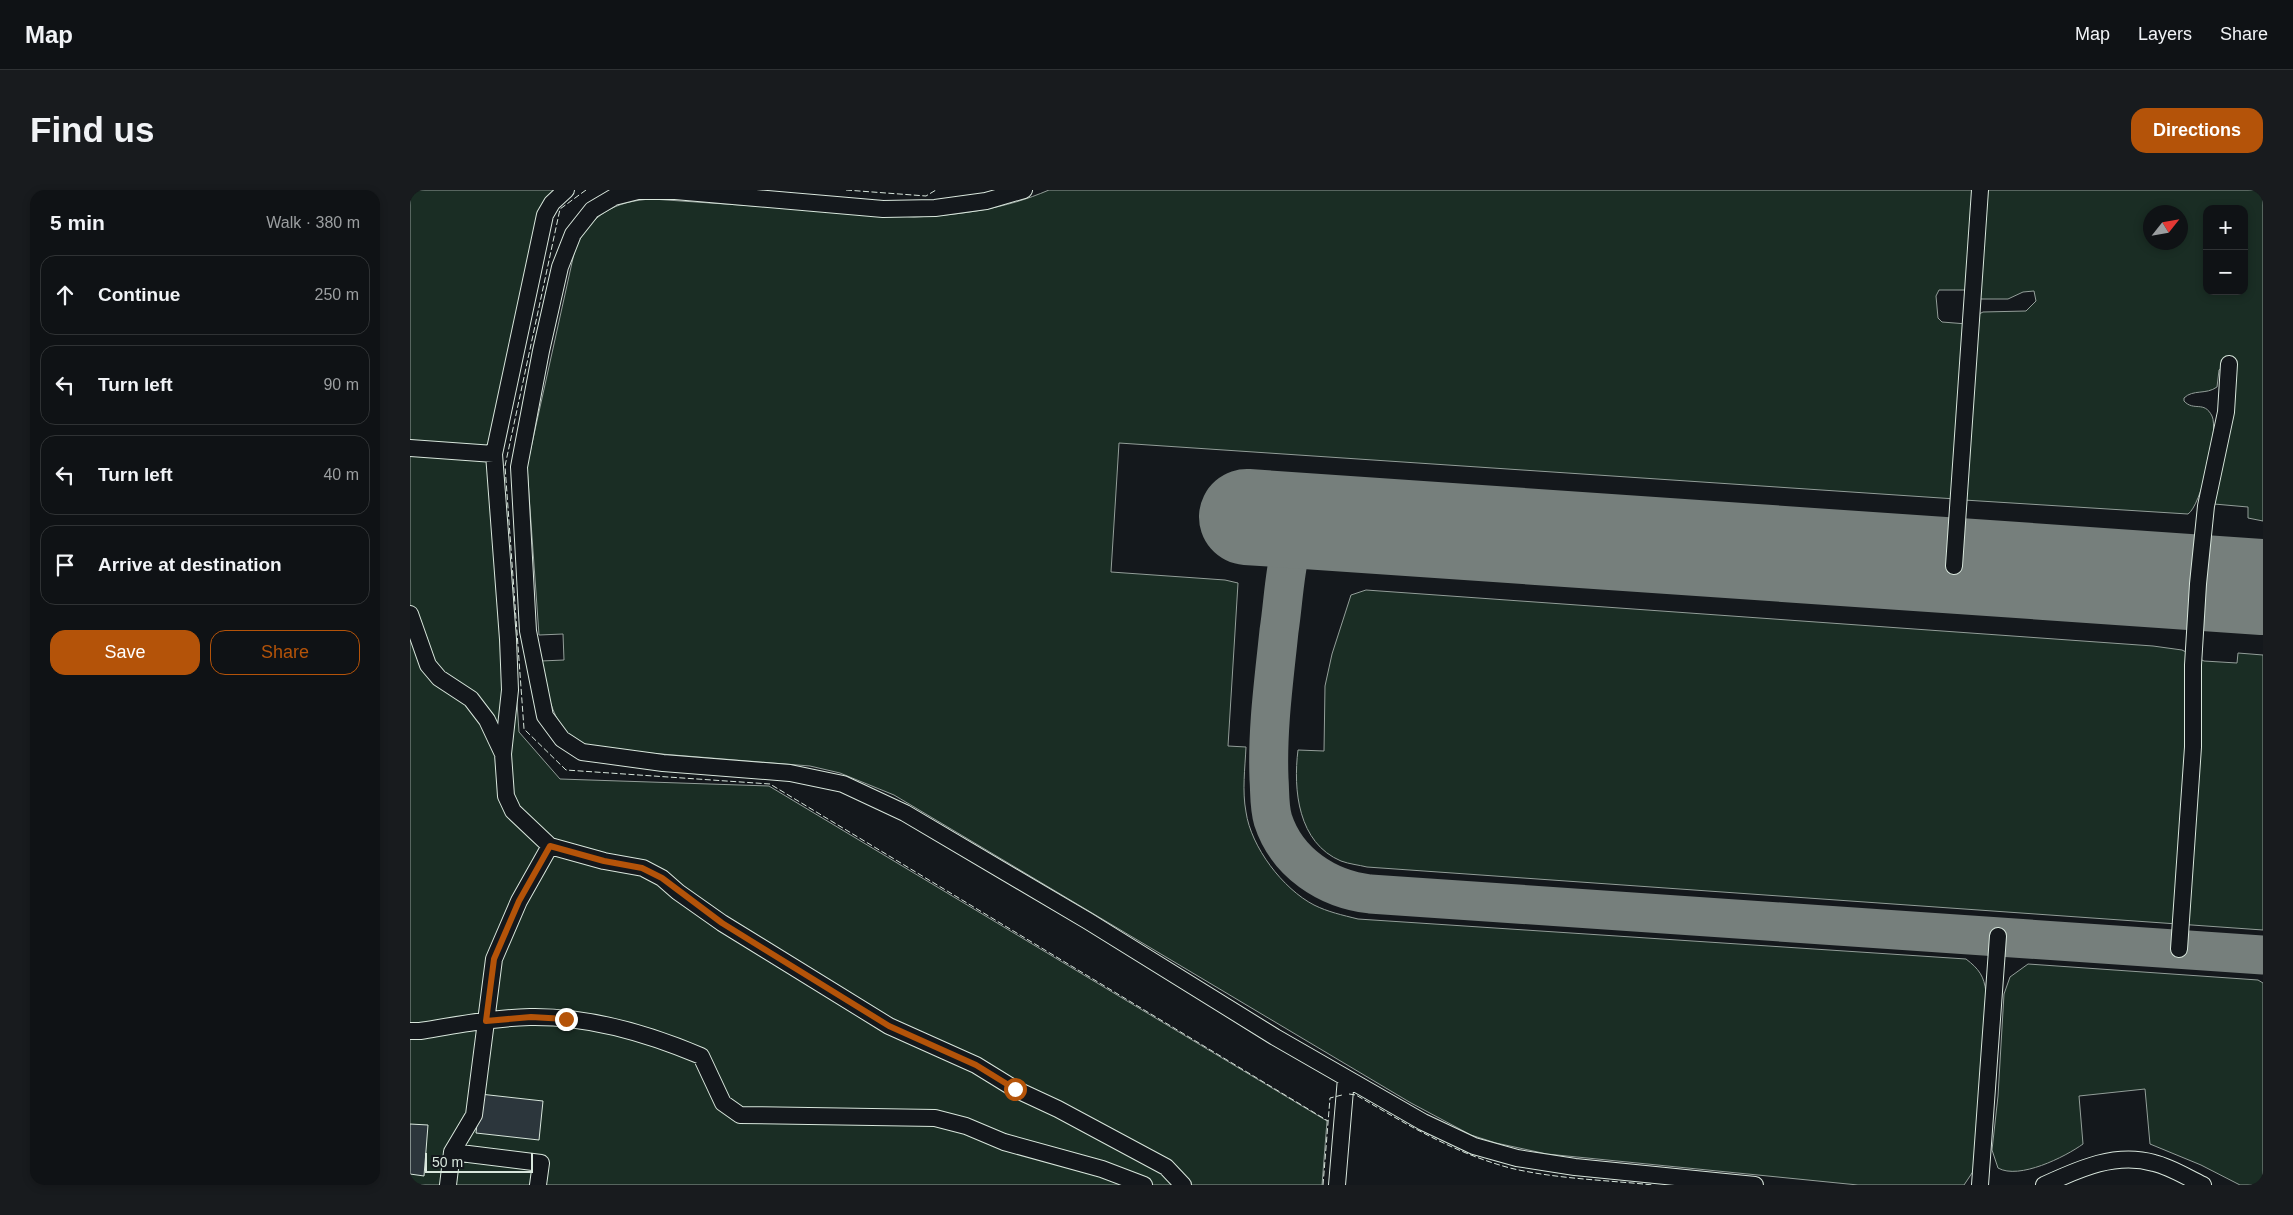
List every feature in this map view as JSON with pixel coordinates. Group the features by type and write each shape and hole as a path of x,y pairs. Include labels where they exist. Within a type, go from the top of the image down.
{"lane":[{"path":"566,190 552,203 545,215 494,454 510,690 503,754 506,796 513,811 550,846 604,861 642,868 662,878 722,923 889,1026 976,1065 1015,1089 1058,1109 1158,1162 1166,1167 1183,1185"},
{"path":"1024,190 977,202 935,208 892,209 675,191 638,191 614,197 592,210 574,234 560,266 541,351 519,467 528,630 544,716 562,739 582,752 663,763 790,773 843,784 905,813 1088,921 1275,1037 1423,1122 1474,1146 1517,1158 1575,1167 1755,1185"},
{"path":"1954,566 1980,190"},
{"path":"2179,949 2193,747 2193,674 2198,584 2206,506 2226,412 2229,364"},
{"path":"410,448 494,454"},
{"path":"410,614 428,665 439,678 471,699 487,720 503,754"},
{"path":"448,1185 452,1152 474,1115 494,959 519,901 550,846"},
{"path":"1980,1185 1998,936"},
{"path":"410,1031 531,1017 566,1019 625,1030 701,1056 723,1104 740,1115 935,1118 966,1126 1004,1142 1102,1169 1144,1185"},
{"path":"1337,1185 1346,1078"},
{"path":"452,1152 541,1163 538,1185"},
{"path":"2044,1185 2084,1166 2125,1158 2155,1163 2204,1185"}],"green space":[{"path":"410,190 571,190 553,209 500,454 519,732 560,779 769,786 1327,1121 1322,1185 410,1185"},
{"path":"1049,190 1974,190 1969,290 1939,290 1936,296 1938,318 1942,322 1967,324 1956,499 1119,443 1111,572 1225,580 1238,583 1228,746 1246,747 1244,796 1249,825 1254,839 1270,866 1280,878 1302,898 1314,905 1358,919 1966,959 1980,973 1986,992 1974,1170 1964,1185 1858,1185 1547,1154 1496,1143 1471,1135 1411,1103 894,795 840,773 810,766 612,750 585,744 565,730 558,721 553,709 541,661 564,660 563,634 539,635 527,466 575,249 581,237 596,218 616,206 652,199 914,217 949,215 983,210 1016,202"},
{"path":"1984,190 2263,190 2263,521 2248,518 2248,507 2214,504 2223,367 2219,370 2217,387 2188,395 2184,398 2184,401 2191,406 2206,408 2212,416 2214,424 2208,467 2198,497 2188,514 1964,500 1977,315 1983,312 2026,311 2036,301 2034,291 2023,292 2008,299 1979,299"},
{"path":"1366,590 2153,646 2182,650 2204,661 2237,663 2238,653 2263,655 2263,930 1367,867 1341,861 1327,853 1315,842 1301,814 1297,782 1298,750 1324,751 1325,686 1332,654 1351,595"},
{"path":"2028,964 2258,980 2263,983 2263,1185 2240,1185 2201,1165 2150,1144 2145,1089 2079,1096 2083,1144 2065,1155 2029,1169 2007,1171 1998,1168 1992,1150 1998,1096 2004,994 2010,977"}],"building":[{"path":"480,1094 543,1101 539,1140 476,1133"},
{"path":"410,1124 428,1125 424,1176 410,1174"}],"taxiway":[{"path":"1327,522 1305,533 1296,541 1290,552 1273,686 1269,760 1271,810 1279,835 1299,861 1324,880 1354,891 1370,894 2263,955"}],"runway":[{"path":"1247,517 2263,587"}],"fence":[{"path":"586,190 560,209 505,466 524,729 566,770 770,784 1328,1121"},
{"path":"846,190 926,196 936,190"},
{"path":"1349,1094 1356,1095 1450,1146 1489,1162 1527,1172 1653,1185"},
{"path":"1323,1185 1330,1098 1342,1095"}],"route":[{"path":"566,1019 531,1017 486,1021 494,959 519,901 550,846 604,861 642,868 662,878 678,892 722,923 855,1006 889,1026 976,1065 1015,1089"}]}
